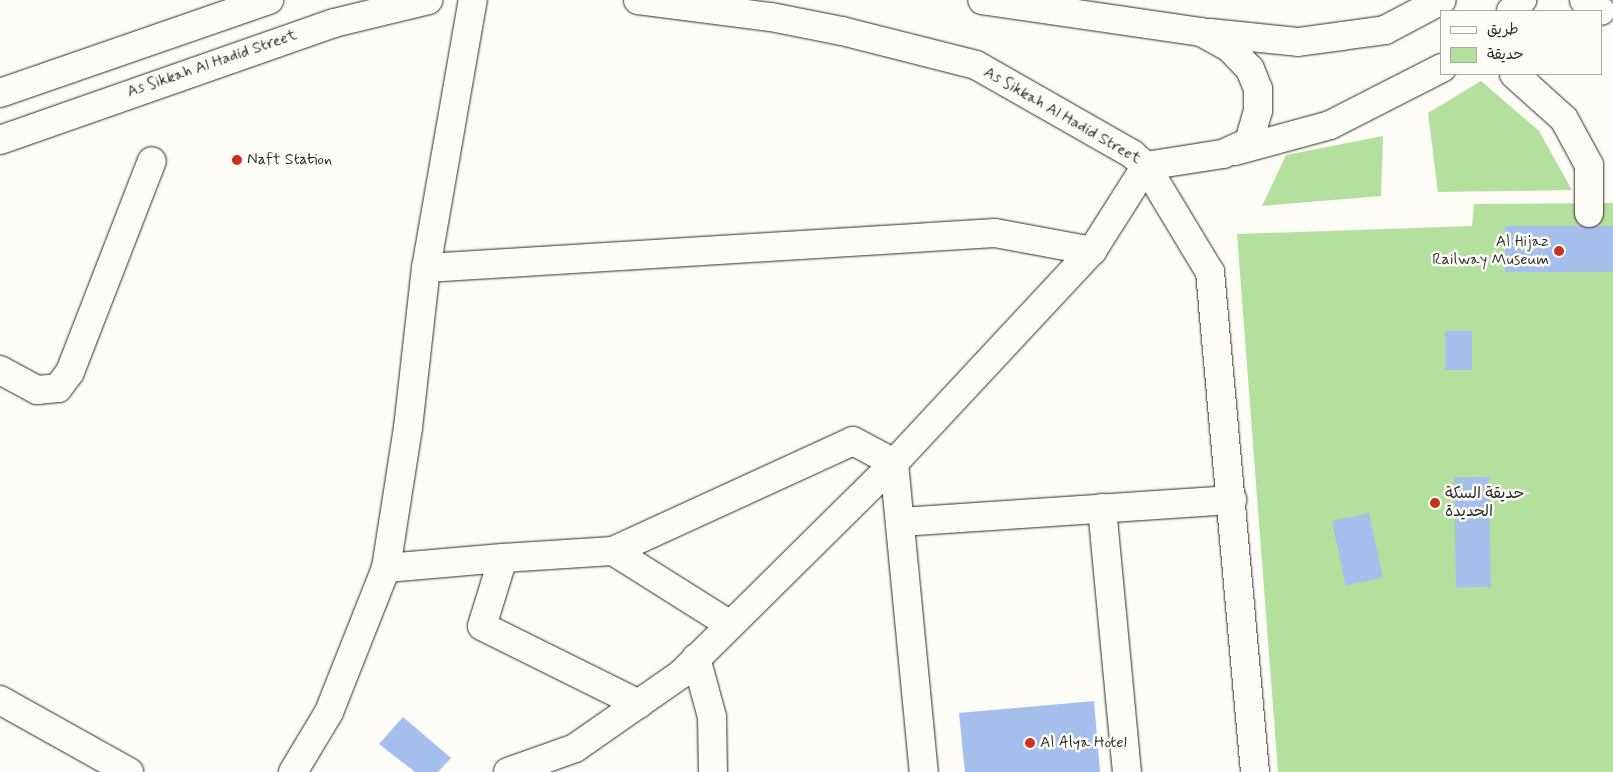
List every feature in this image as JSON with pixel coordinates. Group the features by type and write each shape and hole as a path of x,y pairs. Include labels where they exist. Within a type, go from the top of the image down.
{"street":[{"path":"0,94 269,0"},
{"name":"As Sikkah Al Hadid Street","path":"0,140 334,22 428,0"},
{"path":"293,772 329,712 386,568 408,428 426,268 473,0"},
{"name":"As Sikkah Al Hadid Street","path":"638,0 771,17 851,33 976,65 1132,154 1146,166 1224,154 1249,142 1258,111 1258,89 1250,69 1230,48 1201,32 985,0"},
{"path":"1201,32 1298,42 1385,30 1442,0"},
{"path":"1512,10 1522,0"},
{"path":"1584,0 1599,10"},
{"path":"1603,13 1613,21"},
{"path":"1224,154 1330,125 1440,69"},
{"path":"1515,75 1564,120 1589,165 1589,213"},
{"path":"0,370 38,390 58,388 70,372 152,161"},
{"path":"508,772 570,760 639,704 681,674 729,624 894,463 1092,251 1146,166 1210,272 1255,772"},
{"path":"426,268 995,233 1092,251"},
{"path":"386,568 614,550 853,441 894,463"},
{"path":"894,463 924,772"},
{"path":"900,522 1232,500"},
{"path":"1102,508 1127,772"},
{"path":"614,550 729,624"},
{"path":"503,558 482,626 639,704"},
{"path":"696,658 712,717 713,772"},
{"path":"0,700 129,772"}],"green space":[{"path":"1481,81 1539,131 1572,190 1438,192 1428,113"},
{"path":"1383,136 1381,196 1262,206 1286,155"},
{"name":"حديقة السكة الحديدة","path":"1613,203 1613,772 1278,772 1237,234 1472,226 1474,204"}],"building":[{"name":"Al Hijaz Railway Museum","path":"1505,226 1613,226 1613,272 1505,272"},
{"path":"1445,331 1472,331 1472,370 1445,370"},
{"path":"1489,477 1491,587 1456,588 1454,478"},
{"path":"1369,513 1383,578 1346,585 1332,521"},
{"name":"Al Alya Hotel","path":"1094,701 1100,772 965,772 959,713"},
{"path":"403,717 451,758 438,772 415,772 379,744"}],"place":[{"name":"Naft Station","path":"237,160"},
{"name":"Al Hijaz Railway Museum","path":"1559,251"},
{"name":"حديقة السكة الحديدة","path":"1435,503"},
{"name":"Al Alya Hotel","path":"1030,743"}]}
